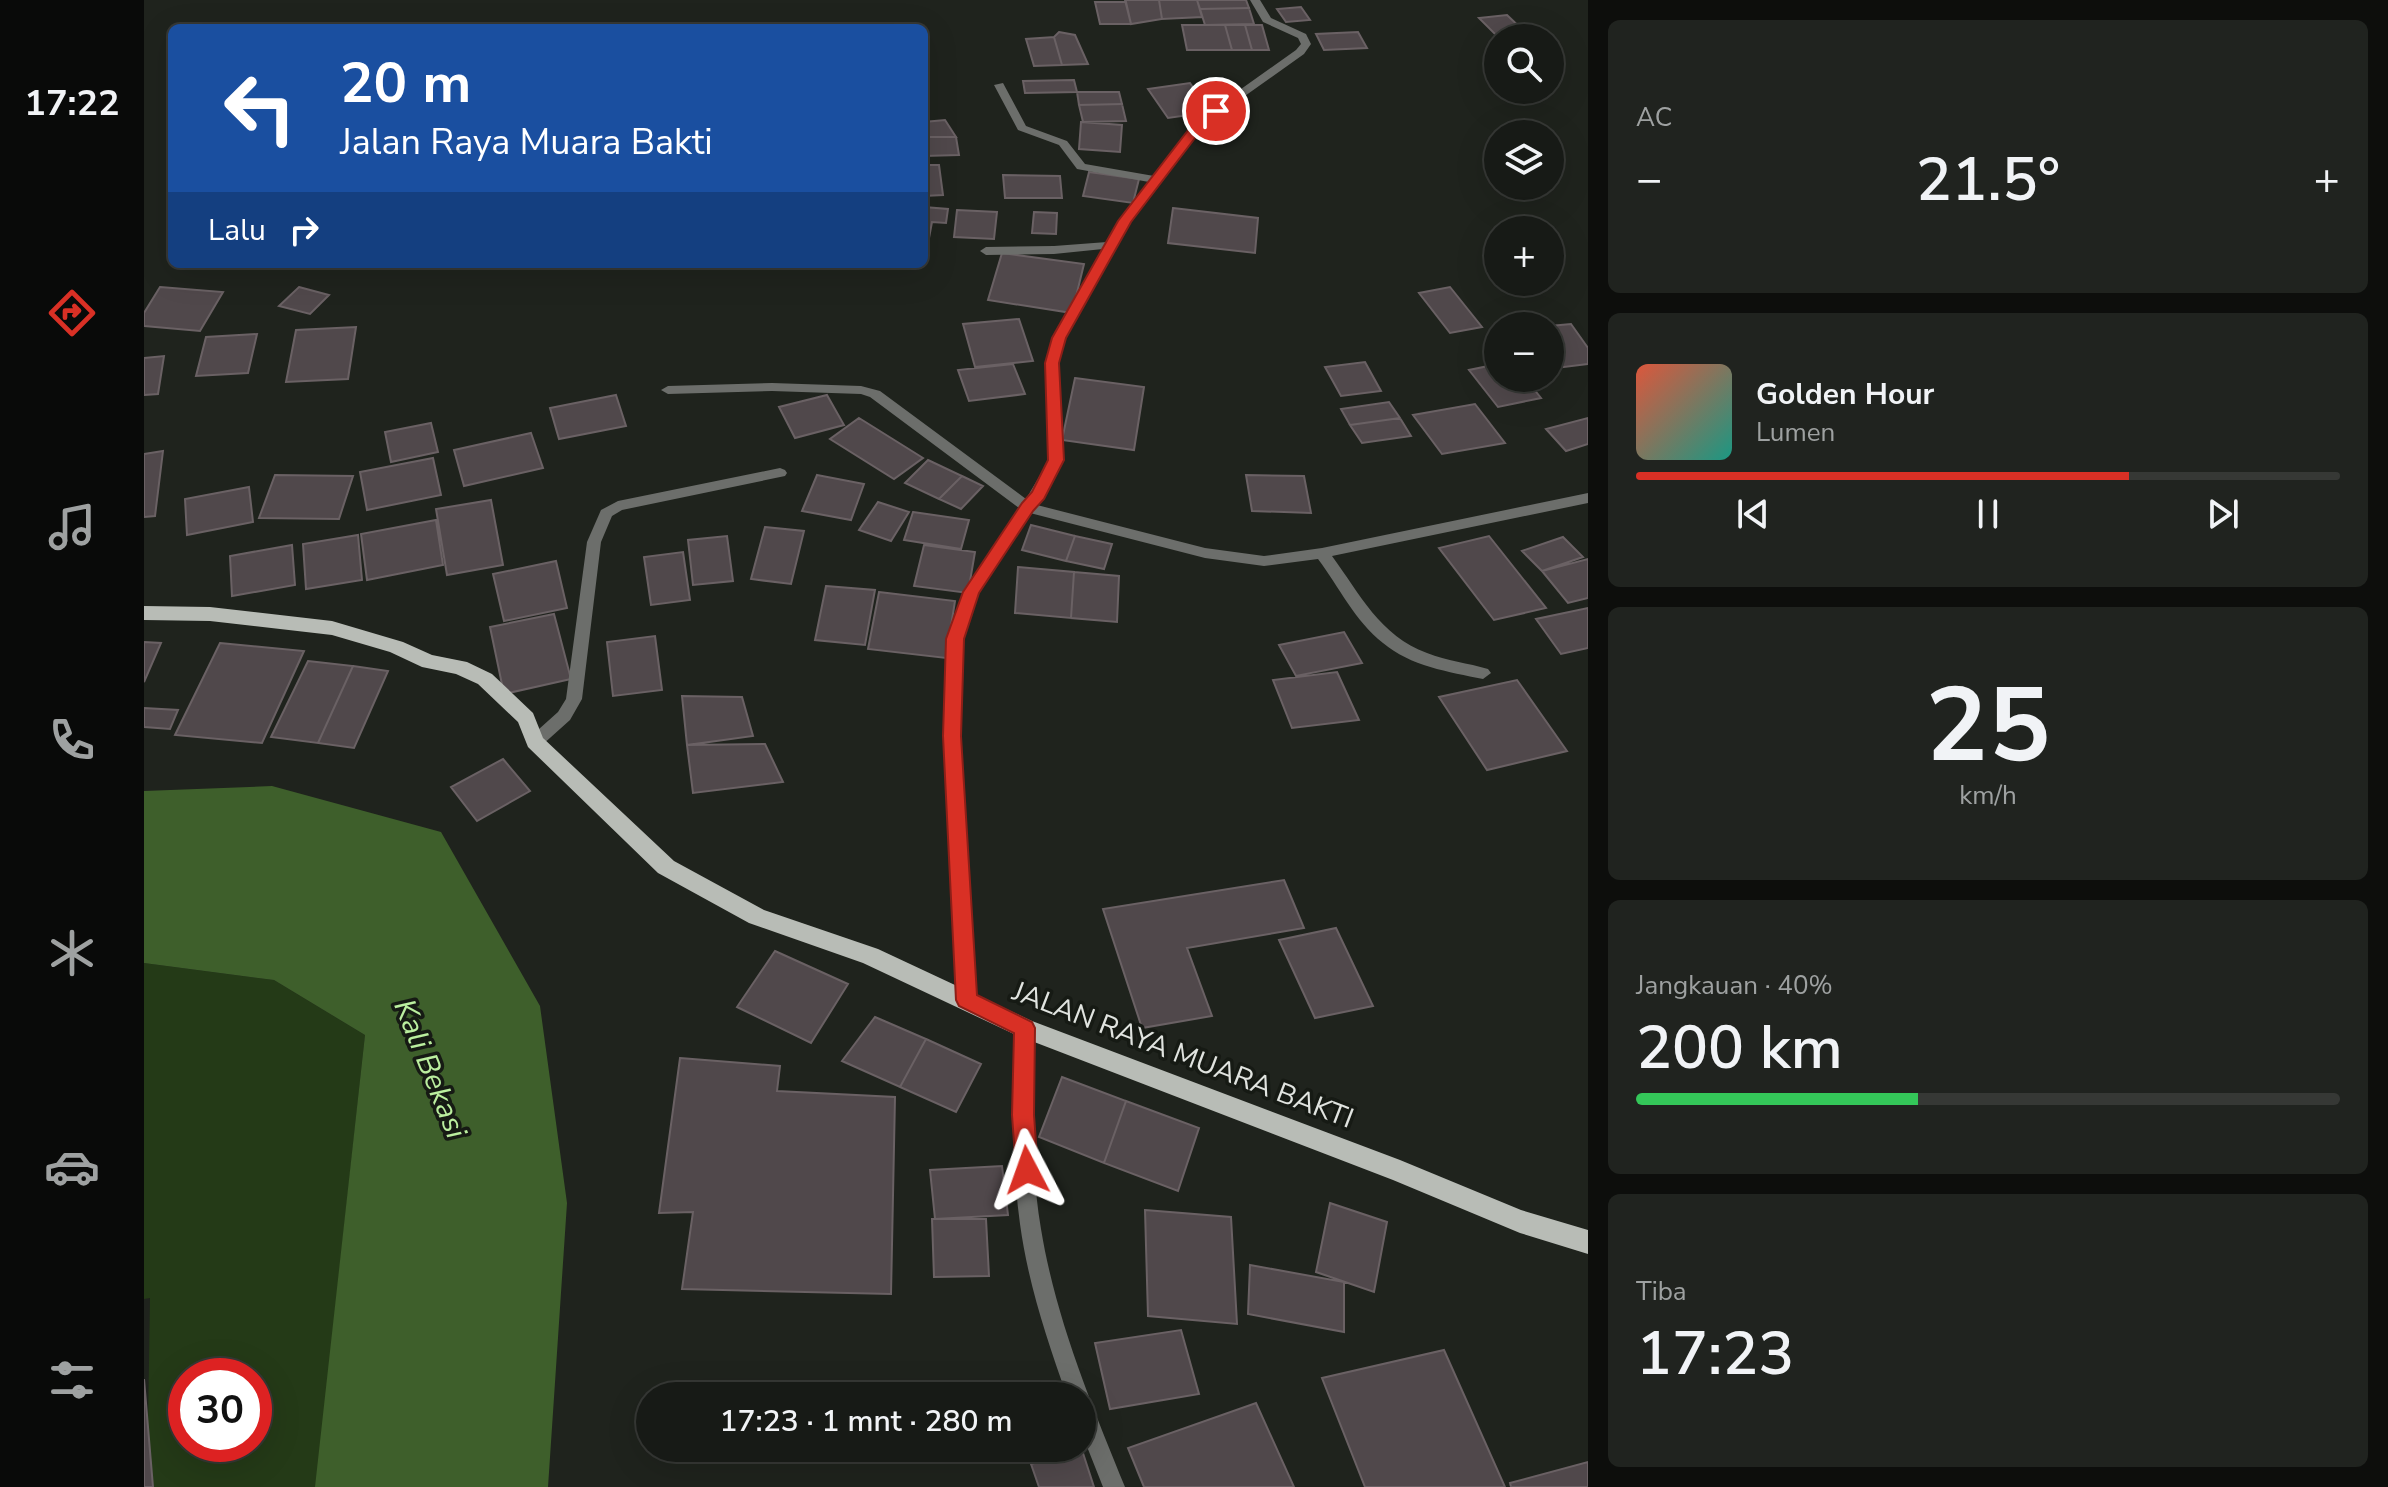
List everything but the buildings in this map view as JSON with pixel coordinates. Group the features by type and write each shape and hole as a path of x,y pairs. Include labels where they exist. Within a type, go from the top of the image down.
{"main road":[{"name":"JALAN RAYA MUARA BAKTI","path":"144,613 210,614 332,628 396,647 429,662 460,667 485,679 526,718 535,742 666,867 757,917 870,956 1024,1028 1400,1171 1520,1221 1588,1242"}],"street":[{"path":"967,1000 952,736 955,639 971,592 1033,501 1056,460 1052,363 1059,338 1125,221 1200,123 1300,52 1306,44 1302,36 1267,20 1255,0"},
{"path":"999,85 1022,128 1063,143 1081,167 1157,180"},
{"path":"986,251 1112,245"},
{"path":"668,390 772,387 861,390 875,394 1033,501 1205,553 1264,561 1322,553 1588,498"},
{"path":"535,742 564,716 574,699 594,542 606,513 618,506 780,473"},
{"path":"1322,553 1366,616 1391,642 1445,666 1483,673"},
{"path":"1024,1028 1023,1115 1030,1224 1052,1328 1073,1382"},
{"path":"1096,1442 1114,1487"}],"shaded area":[{"path":"144,963 274,980 365,1035 316,1487 147,1487 150,1298 144,1299"}],"water":[{"name":"Kali Bekasi","path":"272,786 441,832 540,1006 567,1203 548,1487 315,1487 365,1035 274,980 144,963 144,791"}],"route":[{"path":"1027,1170 1023,1115 1024,1028 967,1000 952,736 955,639 971,592 1038,495 1056,460 1052,363 1059,338 1125,221 1200,123 1216,111"}]}
